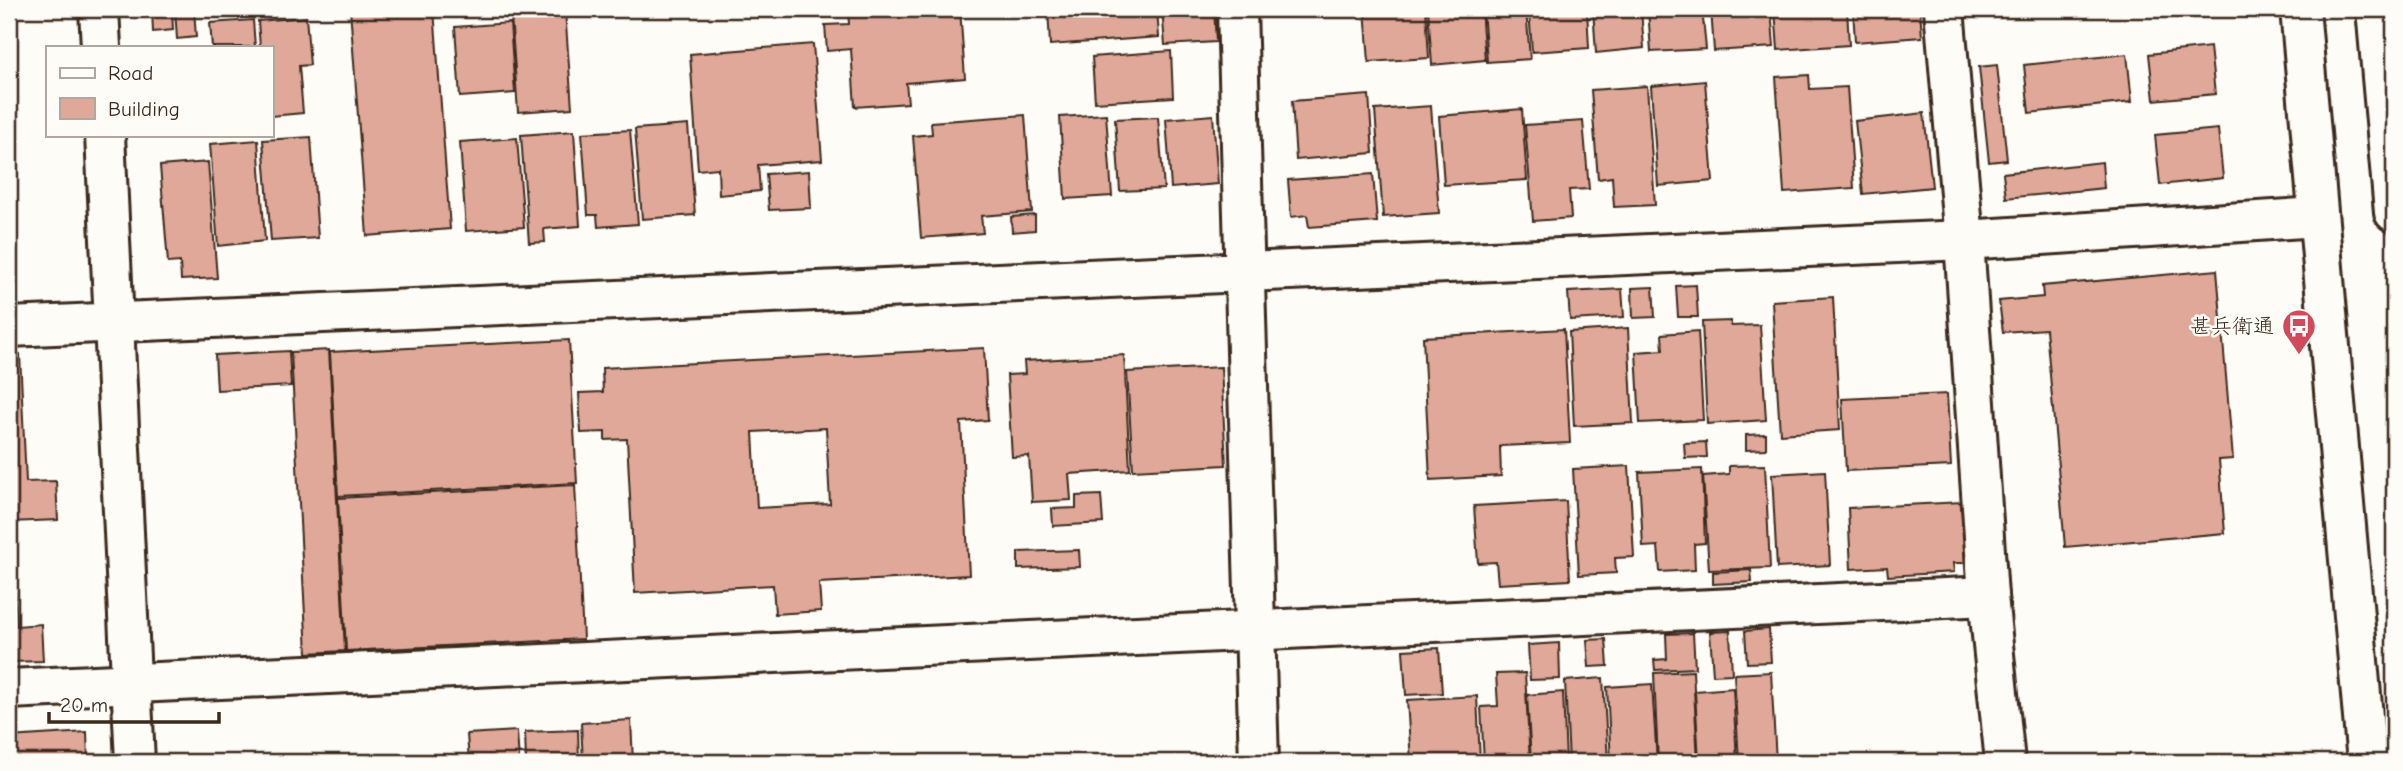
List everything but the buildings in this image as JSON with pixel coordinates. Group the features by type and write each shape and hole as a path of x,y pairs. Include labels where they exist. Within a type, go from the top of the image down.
{"street":[{"path":"99,9 101,46"},
{"path":"1237,9 1259,762"},
{"path":"1944,9 1964,240 1988,596 2004,762"},
{"path":"2300,9 2367,762"},
{"path":"2376,9 2394,212"},
{"path":"105,136 135,762"},
{"path":"9,327 1964,240 2318,217"},
{"path":"9,689 1988,596"}],"place":[{"name":"甚兵衛通","path":"2299,356"}]}
